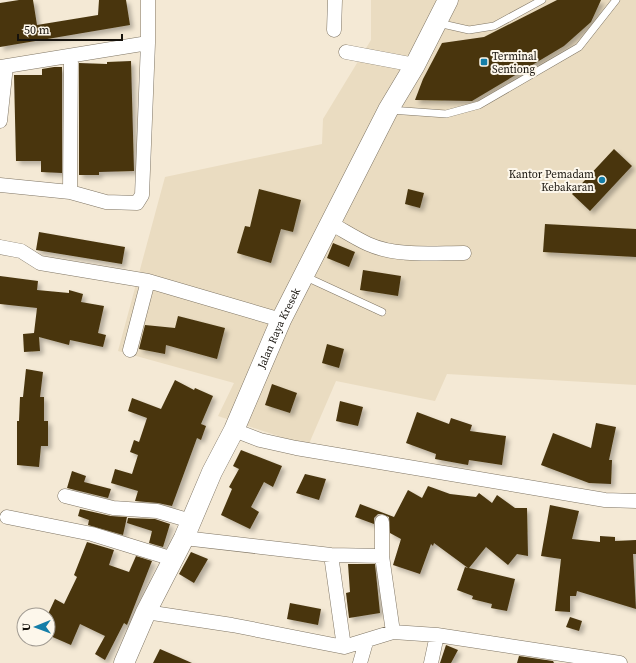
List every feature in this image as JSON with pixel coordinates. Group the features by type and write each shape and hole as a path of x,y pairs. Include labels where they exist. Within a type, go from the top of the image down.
{"main road":[{"name":"Jalan Raya Kresek","path":"124,663 146,612 188,530 212,472 234,430 281,320 360,163 388,110 415,65 448,0"}],"street":[{"path":"0,185 70,192 106,202 137,203 140,200 142,195 148,43 148,0"},
{"path":"334,30 335,0"},
{"path":"0,121 3,66 148,43"},
{"path":"346,52 415,65"},
{"path":"70,192 71,56"},
{"path":"330,223 369,244 387,250 418,254 464,253"},
{"path":"0,247 21,251 40,263 47,265 148,280 281,320"},
{"path":"130,350 148,280"},
{"path":"234,430 260,440 296,448 606,500 636,501"},
{"path":"65,496 113,508 157,511 188,530 331,555 382,556"},
{"path":"7,517 92,534 173,559"},
{"path":"382,522 382,556 393,632"},
{"path":"331,555 344,648"},
{"path":"146,612 232,625 344,648 393,632 437,635 620,663"},
{"path":"431,663 437,635"},
{"path":"360,663 366,642"}],"lane":[{"path":"435,23 469,30 494,26 542,0"},
{"path":"388,110 446,114 479,105 579,47 616,0"},
{"path":"304,275 382,312"}],"shaded area":[{"path":"371,0 636,0 636,385 447,374 435,401 336,381 308,446 218,416 234,383 118,351 165,177 322,144 323,119 371,40"}],"building":[{"path":"19,0 33,0 37,25 98,15 99,0 126,0 130,25 0,47 0,3"},
{"name":"Terminal Sentiong","path":"557,0 601,0 591,22 564,46 472,101 415,100 423,79 442,43 484,37"},
{"path":"131,61 134,171 99,172 99,175 79,175 79,63 107,64 107,62"},
{"path":"62,67 62,173 41,172 41,161 16,161 14,75 42,75 42,69"},
{"name":"Kantor Pemadam Kebakaran","path":"614,149 632,166 590,211 572,194"},
{"path":"259,189 301,200 293,232 281,229 271,263 237,253 245,226 250,227"},
{"path":"408,189 424,193 420,208 405,204"},
{"path":"545,224 636,229 636,257 543,252"},
{"path":"39,232 125,247 122,264 36,250"},
{"path":"333,243 355,252 349,267 327,258"},
{"path":"363,270 401,276 398,296 360,290"},
{"path":"0,276 38,281 37,290 69,293 69,290 83,294 81,302 104,306 98,333 106,335 103,347 70,340 69,345 39,337 40,351 24,352 23,334 34,333 37,308 0,304"},
{"path":"178,316 225,328 217,359 166,345 165,354 139,349 145,325 175,328"},
{"path":"327,344 344,349 339,368 322,363"},
{"path":"26,369 43,372 40,397 44,397 44,421 48,421 48,446 41,446 39,467 17,465 17,421 19,421 20,397 23,397"},
{"path":"175,380 194,390 195,388 213,396 201,424 206,426 201,440 197,438 172,506 135,501 138,491 111,483 115,469 132,474 138,455 130,452 134,440 139,442 147,418 128,411 132,398 161,409"},
{"path":"272,384 297,393 290,413 265,405"},
{"path":"340,401 363,407 358,426 336,421"},
{"path":"417,412 449,424 451,418 472,425 470,431 506,436 502,465 469,460 468,465 435,459 436,454 406,443"},
{"path":"596,423 616,427 609,460 612,460 611,484 589,483 541,465 553,433 591,448"},
{"path":"241,450 282,466 273,487 264,482 251,507 259,512 250,529 221,515 232,489 229,487 239,469 233,466"},
{"path":"72,471 86,476 84,482 111,489 108,498 67,488"},
{"path":"305,474 326,479 319,500 296,493"},
{"path":"428,486 450,494 476,497 479,493 492,503 497,495 515,508 527,508 528,556 517,554 508,565 486,547 469,568 515,579 507,611 491,608 492,604 472,599 473,596 457,590 465,567 468,568 434,543 433,546 431,544 420,574 393,565 401,539 390,533 389,517 378,514 374,518 374,524 355,517 360,504 394,517 408,490 422,498"},
{"path":"550,505 579,511 572,539 600,542 600,536 615,537 615,541 636,540 636,554 633,554 636,609 577,591 576,596 570,596 570,612 555,611 561,559 541,556"},
{"path":"80,509 111,516 127,517 123,535 88,525 89,520 78,516"},
{"path":"128,518 155,519 170,524 163,547 149,543 152,531 127,523"},
{"path":"87,542 114,550 109,565 129,572 136,556 152,561 127,625 124,623 105,660 95,654 105,636 80,624 71,645 56,638 56,607 51,607 55,599 64,604 77,577 74,575"},
{"path":"191,552 208,559 194,583 179,574"},
{"path":"348,564 375,564 380,613 349,618 346,593 350,592"},
{"path":"290,603 321,609 318,625 287,619"},
{"path":"570,617 582,621 579,631 566,627"},
{"path":"446,645 458,650 451,663 440,663"},
{"path":"160,649 192,663 153,663"},
{"path":"519,656 553,661 554,663 517,663"}],"place":[{"name":"Terminal Sentiong","path":"484,62"},
{"name":"Kantor Pemadam Kebakaran","path":"602,180"}]}
